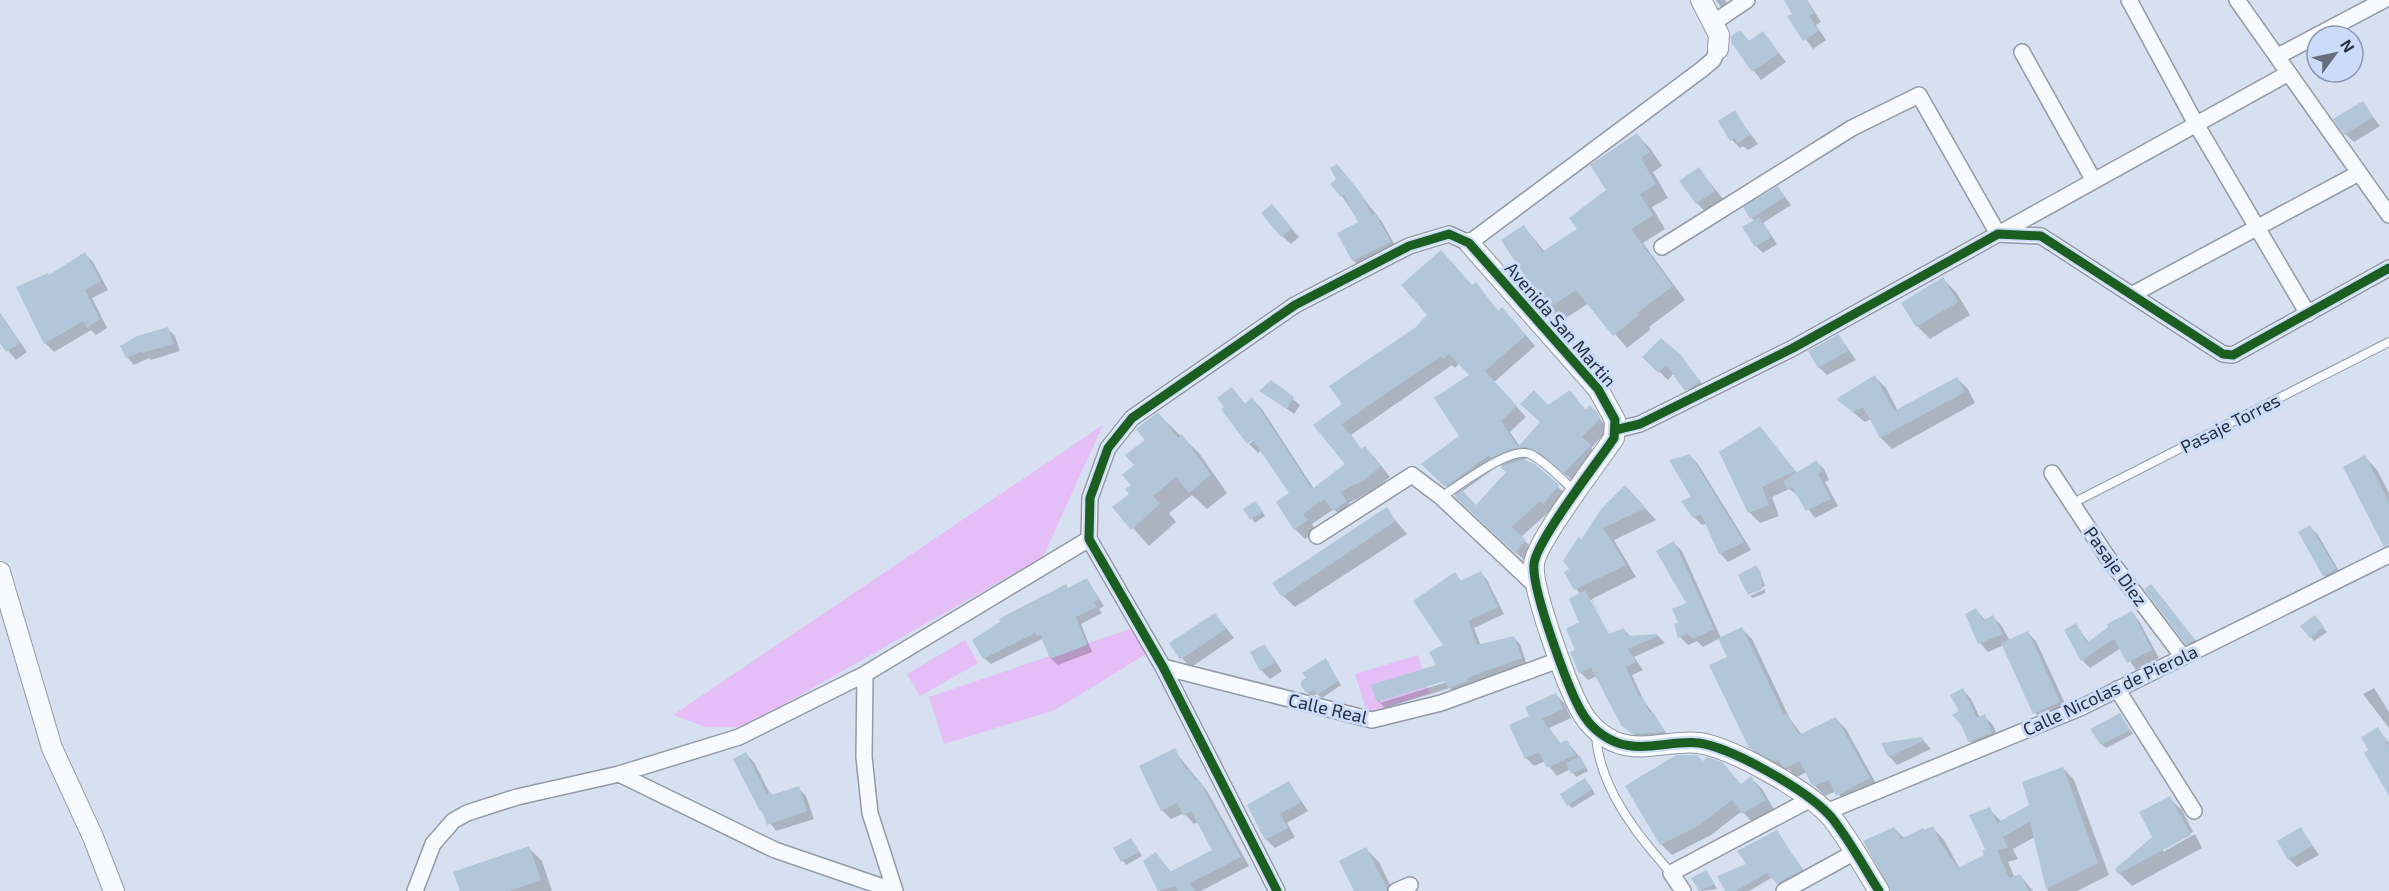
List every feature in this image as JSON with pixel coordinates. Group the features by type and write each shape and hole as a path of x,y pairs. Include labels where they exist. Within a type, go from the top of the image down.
{"street":[{"path":"1277,891 1163,667 1089,538 1090,498 1108,448 1132,418 1295,305 1409,246 1449,234 1469,243 1701,70 1713,60 1718,49 1719,35 1701,0"},
{"path":"1713,23 1747,0"},
{"path":"2129,0 2196,124 2308,314"},
{"path":"2237,0 2278,56 2287,74 2389,215"},
{"path":"2278,56 2384,0"},
{"path":"2022,52 2094,181"},
{"path":"1879,891 1826,812 1811,799 1716,746 1691,742 1646,746 1619,743 1596,731 1581,712 1559,660 1537,587 1534,564 1543,541 1614,438 1615,430 1650,420 1793,348 2287,74"},
{"path":"1662,247 1852,128 1919,95 1998,234"},
{"path":"2133,294 2359,173"},
{"path":"1998,234 2041,236 2223,354 2234,355 2389,268"},
{"name":"Avenida San Martin","path":"1469,243 1598,389 1615,420 1615,430"},
{"name":"Pasaje Diez","path":"2052,473 2071,504 2182,657"},
{"path":"1317,536 1412,475 1441,497 1537,587"},
{"path":"415,891 433,844 453,821 467,813 517,797 619,774 739,737 865,674 1089,538"},
{"name":"Calle Nicolas de Pierola","path":"1826,812 2080,708 2389,555"},
{"path":"0,572 52,748 93,837 114,891"},
{"name":"Calle Real","path":"1163,667 1372,720 1441,703 1559,660"},
{"path":"865,674 864,757 870,813 895,891"},
{"path":"2117,689 2194,811"},
{"path":"619,774 775,850 895,891"},
{"path":"1683,891 1671,873 1811,799"},
{"path":"1784,891 1855,852"}],"lane":[{"name":"Pasaje Torres","path":"2071,504 2389,342"},
{"path":"1441,497 1503,458 1521,452 1531,453 1577,492"},
{"path":"1596,731 1597,753 1609,786 1652,852 1671,873"}],"shaded area":[{"path":"1103,425 1043,557 744,727 706,727 673,715"},
{"path":"1130,629 1146,654 1055,710 944,744 929,697"},
{"path":"965,640 978,663 920,696 907,674"},
{"path":"1418,655 1430,693 1367,713 1355,674"}],"building":[{"path":"1784,0 1806,0 1814,13 1809,16 1819,31 1803,41 1787,16 1792,14"},
{"path":"1740,30 1749,41 1763,31 1779,53 1752,72 1731,42 1731,36"},
{"path":"2363,101 2373,117 2344,135 2333,119"},
{"path":"1735,110 1750,135 1738,143 1735,138 1730,141 1718,121"},
{"path":"1637,133 1650,152 1641,158 1656,184 1640,194 1653,215 1631,229 1673,286 1637,313 1639,315 1613,336 1576,290 1547,309 1501,240 1524,225 1542,252 1577,229 1569,218 1606,190 1590,165"},
{"path":"1337,164 1360,192 1372,215 1375,213 1391,242 1352,261 1337,233 1358,222 1344,194 1341,197 1330,184 1336,179 1330,168"},
{"path":"1699,167 1715,191 1696,204 1679,181"},
{"path":"1778,186 1785,197 1750,219 1743,207"},
{"path":"1272,204 1292,228 1281,237 1261,213"},
{"path":"1759,217 1771,237 1755,247 1742,227"},
{"path":"1441,250 1472,285 1476,282 1498,311 1502,307 1526,335 1485,371 1517,406 1501,421 1518,447 1540,422 1520,404 1534,390 1548,405 1570,390 1585,410 1590,405 1600,418 1582,437 1591,445 1564,473 1541,454 1525,447 1510,449 1492,458 1489,455 1445,487 1421,464 1459,436 1434,398 1469,375 1449,354 1443,359 1441,356 1342,424 1361,449 1365,446 1381,466 1365,480 1340,492 1347,501 1333,511 1324,499 1303,514 1308,520 1294,530 1276,502 1289,493 1253,440 1247,444 1221,409 1224,407 1217,398 1232,387 1245,404 1252,397 1312,489 1345,464 1313,425 1342,404 1329,386 1416,327 1427,315 1401,285"},
{"path":"85,252 101,281 85,290 100,319 87,328 83,321 44,344 16,287 48,273 49,275"},
{"path":"1943,277 1958,302 1916,327 1901,303"},
{"path":"0,314 20,343 6,352 0,343"},
{"path":"168,327 173,344 142,353 142,351 126,358 120,346 137,336"},
{"path":"1839,334 1848,351 1818,368 1808,351"},
{"path":"1661,338 1681,355 1700,382 1685,391 1666,365 1658,373 1642,357"},
{"path":"1875,375 1894,411 1957,377 1965,392 1880,438 1863,407 1853,412 1836,399"},
{"path":"1271,380 1294,397 1287,409 1259,391"},
{"path":"1158,412 1178,438 1182,434 1211,475 1189,493 1176,477 1153,496 1160,504 1131,530 1112,507 1129,494 1125,489 1131,485 1122,475 1134,465 1125,455 1145,440 1136,429"},
{"path":"1760,426 1795,471 1762,487 1769,505 1748,513 1719,452"},
{"path":"1690,454 1744,542 1719,554 1701,514 1693,518 1681,501 1691,497 1669,460"},
{"path":"2365,455 2389,502 2389,545 2384,547 2343,467"},
{"path":"1523,459 1535,464 1559,485 1544,504 1540,501 1512,527 1526,540 1515,553 1454,496 1462,490 1476,505 1506,472 1500,467"},
{"path":"1817,460 1822,472 1818,474 1831,499 1806,511 1792,487 1787,489 1783,481"},
{"path":"1625,485 1646,508 1603,528 1626,565 1574,590 1564,572 1569,569 1563,561 1579,536 1581,540 1601,509"},
{"path":"1255,501 1263,512 1250,520 1243,509"},
{"path":"1387,507 1396,521 1282,597 1272,583"},
{"path":"2310,525 2336,569 2323,576 2298,532"},
{"path":"1674,541 1714,629 1693,639 1687,633 1678,638 1674,624 1678,622 1672,609 1686,603 1656,551"},
{"path":"1756,565 1761,573 1762,589 1748,595 1738,575"},
{"path":"1481,571 1498,607 1468,621 1477,645 1514,636 1522,658 1467,678 1468,681 1448,688 1445,681 1377,702 1371,685 1436,665 1429,652 1443,645 1413,601 1455,572 1460,581"},
{"path":"1087,578 1099,600 1094,602 1097,607 1076,617 1087,645 1050,659 1040,634 1037,636 1035,633 983,659 972,640 1000,622 999,619 1066,584 1068,588"},
{"path":"2151,584 2195,640 2186,645 2144,589"},
{"path":"1585,590 1609,634 1624,628 1627,636 1657,634 1658,636 1628,649 1636,662 1626,667 1639,697 1642,696 1650,713 1653,712 1665,732 1632,734 1621,725 1591,668 1579,673 1570,652 1575,650 1566,629 1579,622 1569,599"},
{"path":"1976,608 1983,621 1993,615 2003,634 1978,644 1965,614"},
{"path":"2132,611 2152,650 2127,663 2114,639 2081,661 2064,630 2076,623 2087,643 2108,627 2107,624"},
{"path":"1215,613 1226,629 1180,660 1169,643"},
{"path":"2315,615 2324,627 2310,638 2300,626"},
{"path":"1742,627 1784,715 1786,713 1799,735 1836,717 1870,778 1836,796 1829,780 1814,786 1811,784 1800,761 1785,768 1777,760 1774,761 1749,748 1709,665 1727,657 1718,638"},
{"path":"2028,631 2060,702 2033,714 2001,643"},
{"path":"1265,644 1275,663 1260,671 1250,652"},
{"path":"1326,658 1338,681 1317,695 1314,690 1306,693 1301,686 1301,681 1306,678 1302,673"},
{"path":"1963,688 1977,718 1985,714 1992,733 1968,742 1962,726 1952,715 1959,711 1950,695"},
{"path":"1556,693 1563,709 1542,719 1560,743 1567,740 1575,755 1547,768 1539,752 1525,759 1509,725 1529,716 1525,707"},
{"path":"2120,713 2130,730 2101,745 2090,729"},
{"path":"2378,727 2389,746 2389,796 2364,753 2368,750 2361,737"},
{"path":"1922,737 1923,741 1888,757 1881,743"},
{"path":"1175,748 1186,770 1189,769 1196,781 1198,779 1241,857 1190,883 1195,891 1178,891 1175,886 1158,891 1143,861 1156,852 1170,872 1212,850 1191,811 1184,816 1177,803 1161,811 1139,766"},
{"path":"746,752 767,794 771,792 772,795 799,786 807,811 767,825 762,810 760,811 733,759"},
{"path":"1676,755 1697,755 1703,761 1707,757 1722,762 1741,784 1751,776 1766,800 1742,814 1732,800 1700,825 1660,845 1625,786"},
{"path":"1580,756 1586,767 1571,774 1566,763"},
{"path":"2063,767 2098,863 2046,889 2030,822 2003,837 2008,848 1997,850 2009,878 2020,874 2029,891 1891,891 1863,841 1894,827 1901,839 1923,828 1924,830 1933,826 1940,842 1958,868 1984,855 1982,851 1985,849 1969,815 1990,807 1997,823 2029,805 2022,782"},
{"path":"1585,778 1592,789 1567,806 1560,794"},
{"path":"1289,781 1301,802 1280,814 1288,828 1265,840 1247,805"},
{"path":"2170,796 2191,835 2118,874 2115,869 2152,837 2139,812"},
{"path":"2301,827 2312,846 2288,860 2277,841"},
{"path":"1777,830 1802,870 1777,884 1767,873 1736,891 1725,891 1717,876 1746,864 1737,851"},
{"path":"1131,838 1139,852 1121,862 1113,848"},
{"path":"529,846 541,880 509,891 460,891 453,872"},
{"path":"1366,847 1387,888 1386,891 1354,891 1339,861"},
{"path":"1706,870 1715,884 1699,891 1691,878"}],"cycle path":[{"path":"1277,891 1163,667 1089,539 1090,498 1108,448 1132,418 1295,305 1409,246 1449,234 1469,243 1598,389 1615,420 1614,438 1556,520 1537,553 1534,564 1538,594 1544,615 1568,682 1584,716 1601,734 1618,743 1638,746 1699,743 1731,753 1789,784 1832,818 1879,891"},
{"path":"1615,430 1640,424 1793,348 1998,234 2041,236 2223,354 2233,355 2389,268"}]}
